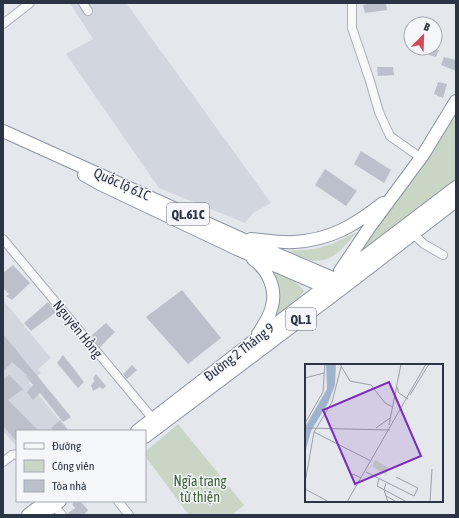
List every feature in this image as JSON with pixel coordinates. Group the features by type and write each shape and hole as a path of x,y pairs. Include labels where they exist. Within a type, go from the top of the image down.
{"highway":[{"path":"334,287 369,228 420,158 456,101"},
{"name":"Quốc lộ 61C","path":"3,131 239,244 334,287"},
{"name":"Đường 2 Tháng 9","path":"146,436 334,287 456,187"},
{"path":"239,244 294,242 328,236 360,221 396,192"},
{"name":"Đường 2 Tháng 9","path":"138,430 252,342 413,234 456,201"},
{"path":"239,244 260,264 272,285 273,300 271,310 266,322 252,342"},
{"path":"28,515 56,506"},
{"path":"42,515 56,506"}],"street":[{"path":"3,24 30,3"},
{"path":"83,3 88,10"},
{"path":"352,3 352,28 379,112 390,136 420,158"},
{"path":"413,234 424,244 443,255"},
{"name":"Nguyên Hồng","path":"3,239 153,419"},
{"path":"3,462 12,454 16,454"},
{"path":"119,502 129,515"}],"shaded area":[{"path":"70,3 126,3 271,203 253,213 245,223 159,188 66,54 93,39"},
{"path":"3,300 51,358 38,369 41,373 29,383 67,430 16,430 16,446 3,431"}],"green space":[{"path":"456,110 456,180 355,258 353,256 395,203"},
{"path":"357,232 337,253 325,260 310,260 289,251 315,249 332,244"},
{"path":"266,268 282,274 297,283 304,291 298,299 275,318 278,304"},
{"name":"Ngĩa trang từ thiện","path":"178,424 244,505 232,515 189,515 146,457 146,451"}],"building":[{"path":"371,3 386,3 387,10 365,13 363,5"},
{"path":"444,57 456,60 456,71 441,65"},
{"path":"377,67 393,67 394,75 378,76"},
{"path":"438,82 447,84 443,98 434,94"},
{"path":"361,151 391,170 384,183 354,164"},
{"path":"325,169 357,191 346,206 315,185"},
{"path":"13,265 30,283 12,300 6,296 9,294 3,288 3,273"},
{"path":"182,290 221,338 188,364 146,317"},
{"path":"48,302 56,312 31,331 24,323"},
{"path":"106,323 115,332 100,347 91,336"},
{"path":"3,334 71,417 63,422 40,393 33,400 27,392 33,385 26,376 27,375 12,362 3,372"},
{"path":"63,355 84,382 78,388 57,363"},
{"path":"132,365 137,370 127,379 123,374"},
{"path":"96,374 106,386 103,389 100,387 93,391 91,385 95,381 93,379"},
{"path":"9,375 23,389 8,400 38,430 16,430 16,441 3,426 3,380"},
{"path":"60,420 68,430 53,430 51,428"},
{"path":"74,502 81,502 88,510 84,515 67,515 75,508 72,504"}]}
